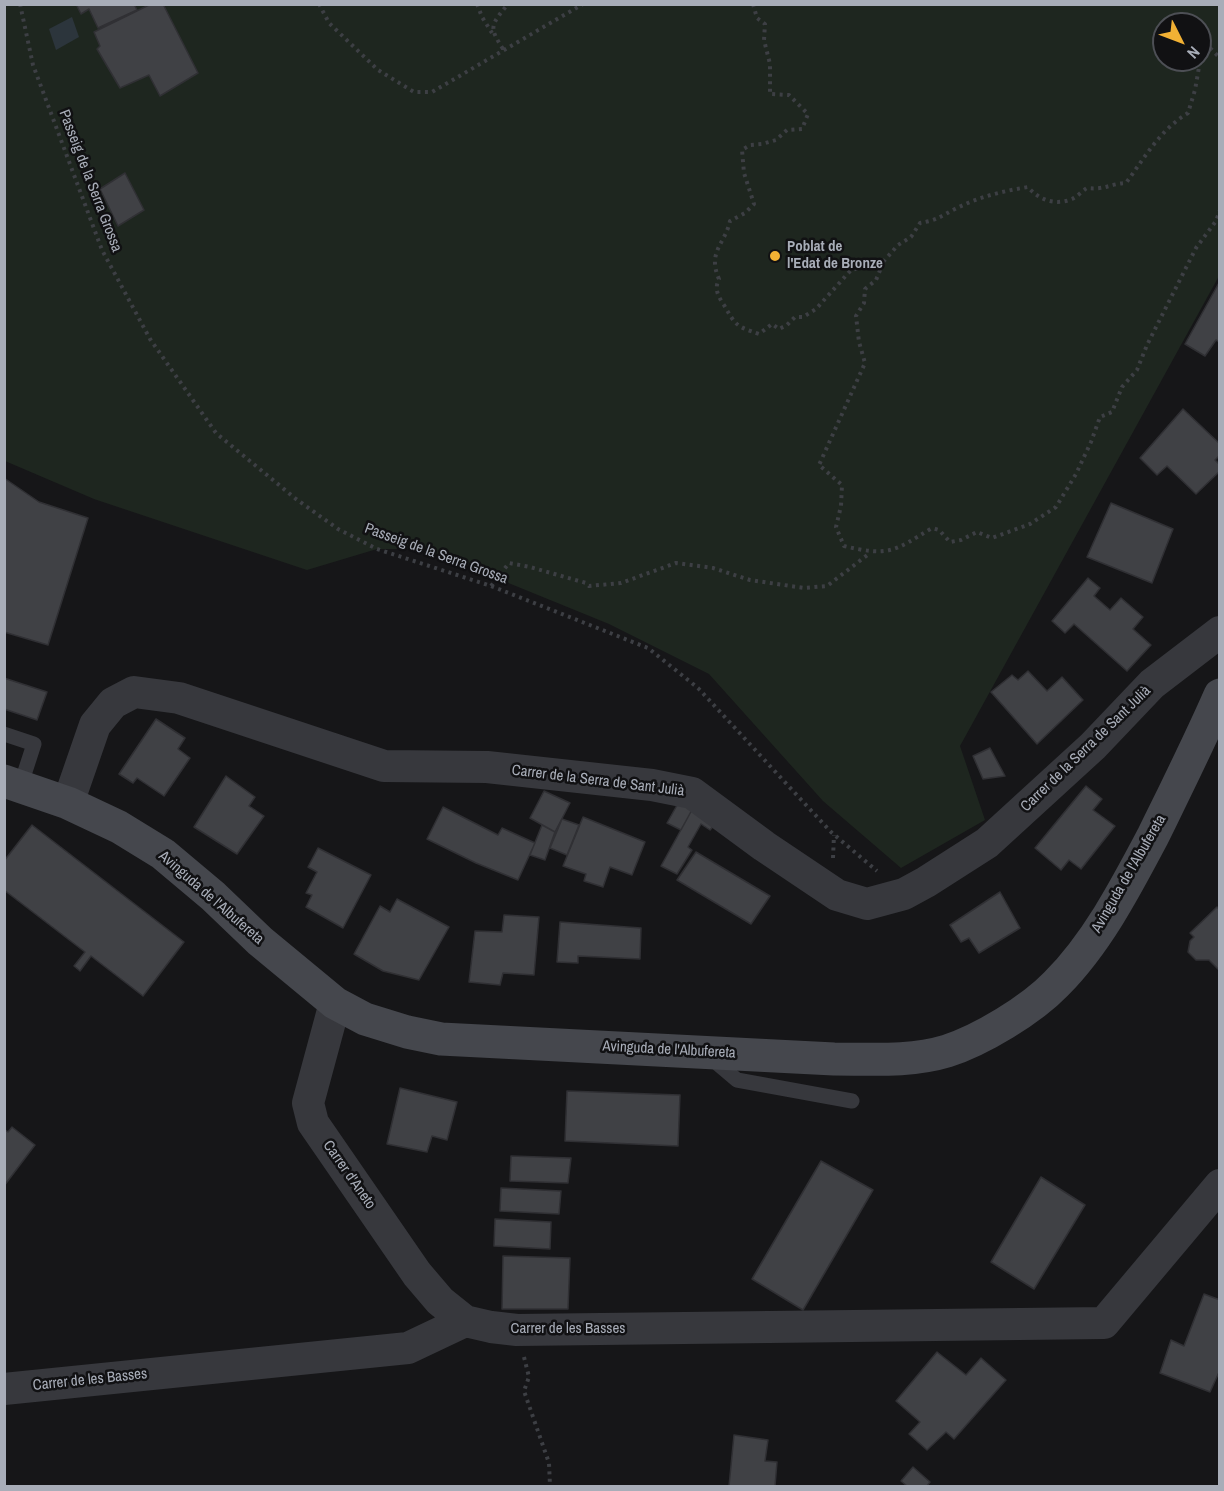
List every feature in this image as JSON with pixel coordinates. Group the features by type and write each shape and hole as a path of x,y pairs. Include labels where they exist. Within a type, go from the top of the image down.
{"main road":[{"name":"Avinguda de l'Albufereta","path":"9,783 68,802 119,827 163,854 213,896 260,941 335,1003 365,1019 407,1032 441,1039 899,1060 947,1051 985,1034 1021,1012 1055,985 1080,955 1110,912 1140,860 1194,756 1220,695"}],"street":[{"name":"Carrer de la Serra de Sant Julià","path":"68,802 95,726 113,703 134,692 178,698 384,766 487,767 652,785 692,793 764,846 837,895 867,904 904,894 987,843 1093,746 1152,684 1220,632"},
{"name":"Carrer d'Aneto","path":"335,1003 308,1103 313,1123 417,1274 440,1301 465,1321"},
{"name":"Carrer de les Basses","path":"4,1389 408,1348 465,1321 491,1328 517,1330 1104,1323 1220,1185"}],"lane":[{"path":"4,734 34,744 9,783"},
{"path":"704,1052 737,1080 852,1101"}],"path":[{"name":"Passeig de la Serra Grossa","path":"20,4 33,65 102,250 150,339 216,433 296,499 338,529 377,549 491,586 648,648 698,688 831,832 904,894"},
{"path":"319,4 329,23 378,70 414,92 432,93 583,4"},
{"path":"477,4 482,17 503,50"},
{"path":"492,34 493,27 507,4"},
{"path":"753,4 757,18 765,24 764,40 770,64 770,94 789,95 808,114 802,129 788,130 776,140 750,145 742,150 744,173 754,204 745,213 730,220 717,246 715,269 719,279 716,286 718,297 729,317 739,327 759,334 772,324 779,329 795,317 803,317 816,309 851,270 884,262"},
{"path":"1220,58 1211,49 1202,50 1188,114 1175,121 1158,137 1126,183 1113,184 1102,189 1087,188 1072,199 1063,201 1050,202 1036,197 1028,188 996,193 955,209 942,218 920,223 911,237 898,245 884,262 876,280 865,289 864,303 856,316 859,342 865,363 819,465 842,485 841,506 836,527 844,546 871,553 897,550 932,528 939,531 950,542 961,540 977,532 992,537 1030,524 1056,507 1076,474 1100,417 1112,412 1122,387 1137,370 1147,345 1196,248 1216,221 1220,210"},
{"path":"491,586 509,563 549,572 589,586 621,583 676,563 713,568 750,580 804,588 827,586 871,553"},
{"path":"517,1330 529,1377 524,1391 549,1463 550,1486"}],"shaded area":[{"path":"5,5 1219,5 1219,276 960,746 985,820 901,868 823,801 709,674 609,624 425,549 377,549 307,570 94,499 5,461"},
{"path":"72,17 79,37 56,50 49,29"}],"building":[{"path":"76,4 134,4 137,10 98,28 89,9 81,14"},
{"path":"151,4 163,4 198,73 160,96 149,75 120,88 97,49 100,46 94,32"},
{"path":"125,173 144,210 118,226 100,189"},
{"path":"1220,281 1220,342 1216,340 1205,356 1185,344"},
{"path":"1183,409 1220,444 1220,455 1215,460 1220,465 1220,471 1196,494 1167,466 1157,475 1140,458"},
{"path":"4,478 39,502 88,518 48,645 4,632"},
{"path":"1111,503 1173,529 1152,583 1087,557"},
{"path":"1088,578 1100,588 1094,596 1110,610 1121,598 1143,617 1133,629 1151,645 1127,671 1074,624 1065,633 1052,621"},
{"path":"1028,671 1047,691 1062,677 1083,700 1037,744 991,692 1012,675 1018,680"},
{"path":"4,678 47,692 37,720 4,709"},
{"path":"156,719 185,738 178,749 190,758 164,796 137,778 133,783 119,774"},
{"path":"990,748 1005,776 983,779 973,756"},
{"path":"226,776 255,797 249,806 264,816 237,854 194,827"},
{"path":"1086,786 1102,799 1093,810 1115,826 1081,869 1069,860 1061,870 1035,848"},
{"path":"544,791 570,803 555,832 530,818"},
{"path":"680,800 693,808 681,830 667,823"},
{"path":"443,807 498,835 502,828 535,843 518,880 427,839"},
{"path":"693,808 715,824 710,830 701,824 688,847 692,850 677,874 661,866"},
{"path":"583,817 645,842 632,875 610,867 603,887 584,881 586,874 563,866"},
{"path":"562,819 579,825 567,855 550,848"},
{"path":"32,825 184,942 143,996 91,956 80,971 74,966 85,952 4,890 4,861"},
{"path":"542,825 555,832 545,860 530,855"},
{"path":"318,848 371,875 343,928 306,907 312,895 306,893 317,872 308,867"},
{"path":"696,852 770,896 751,924 677,880"},
{"path":"1000,892 1020,928 979,953 969,938 961,942 950,925"},
{"path":"397,899 449,927 419,980 383,971 354,954 380,906 390,912"},
{"path":"1217,907 1220,910 1220,971 1209,960 1196,960 1188,952 1190,941 1194,937 1190,933"},
{"path":"504,915 539,917 534,975 503,973 500,985 469,982 475,931 502,932"},
{"path":"560,922 641,928 640,959 578,956 578,963 557,962"},
{"path":"400,1088 457,1102 447,1140 432,1136 427,1152 387,1144"},
{"path":"567,1091 680,1095 678,1146 565,1141"},
{"path":"12,1127 35,1145 4,1186 4,1129 8,1132"},
{"path":"511,1156 571,1158 568,1183 510,1181"},
{"path":"821,1161 873,1190 803,1310 752,1279"},
{"path":"1041,1177 1085,1205 1034,1289 991,1262"},
{"path":"501,1188 561,1191 559,1214 500,1211"},
{"path":"495,1219 551,1222 550,1249 494,1246"},
{"path":"503,1256 570,1258 568,1309 502,1309"},
{"path":"1204,1294 1220,1300 1220,1370 1210,1392 1160,1373 1171,1340 1184,1346"},
{"path":"937,1352 966,1375 981,1358 1006,1380 954,1439 946,1432 927,1450 909,1434 920,1422 896,1401"},
{"path":"734,1435 768,1440 765,1461 777,1462 775,1486 729,1486"},
{"path":"913,1467 930,1482 927,1486 907,1486 901,1481"}],"place":[{"name":"Poblat de l'Edat de Bronze","path":"775,256"}]}
